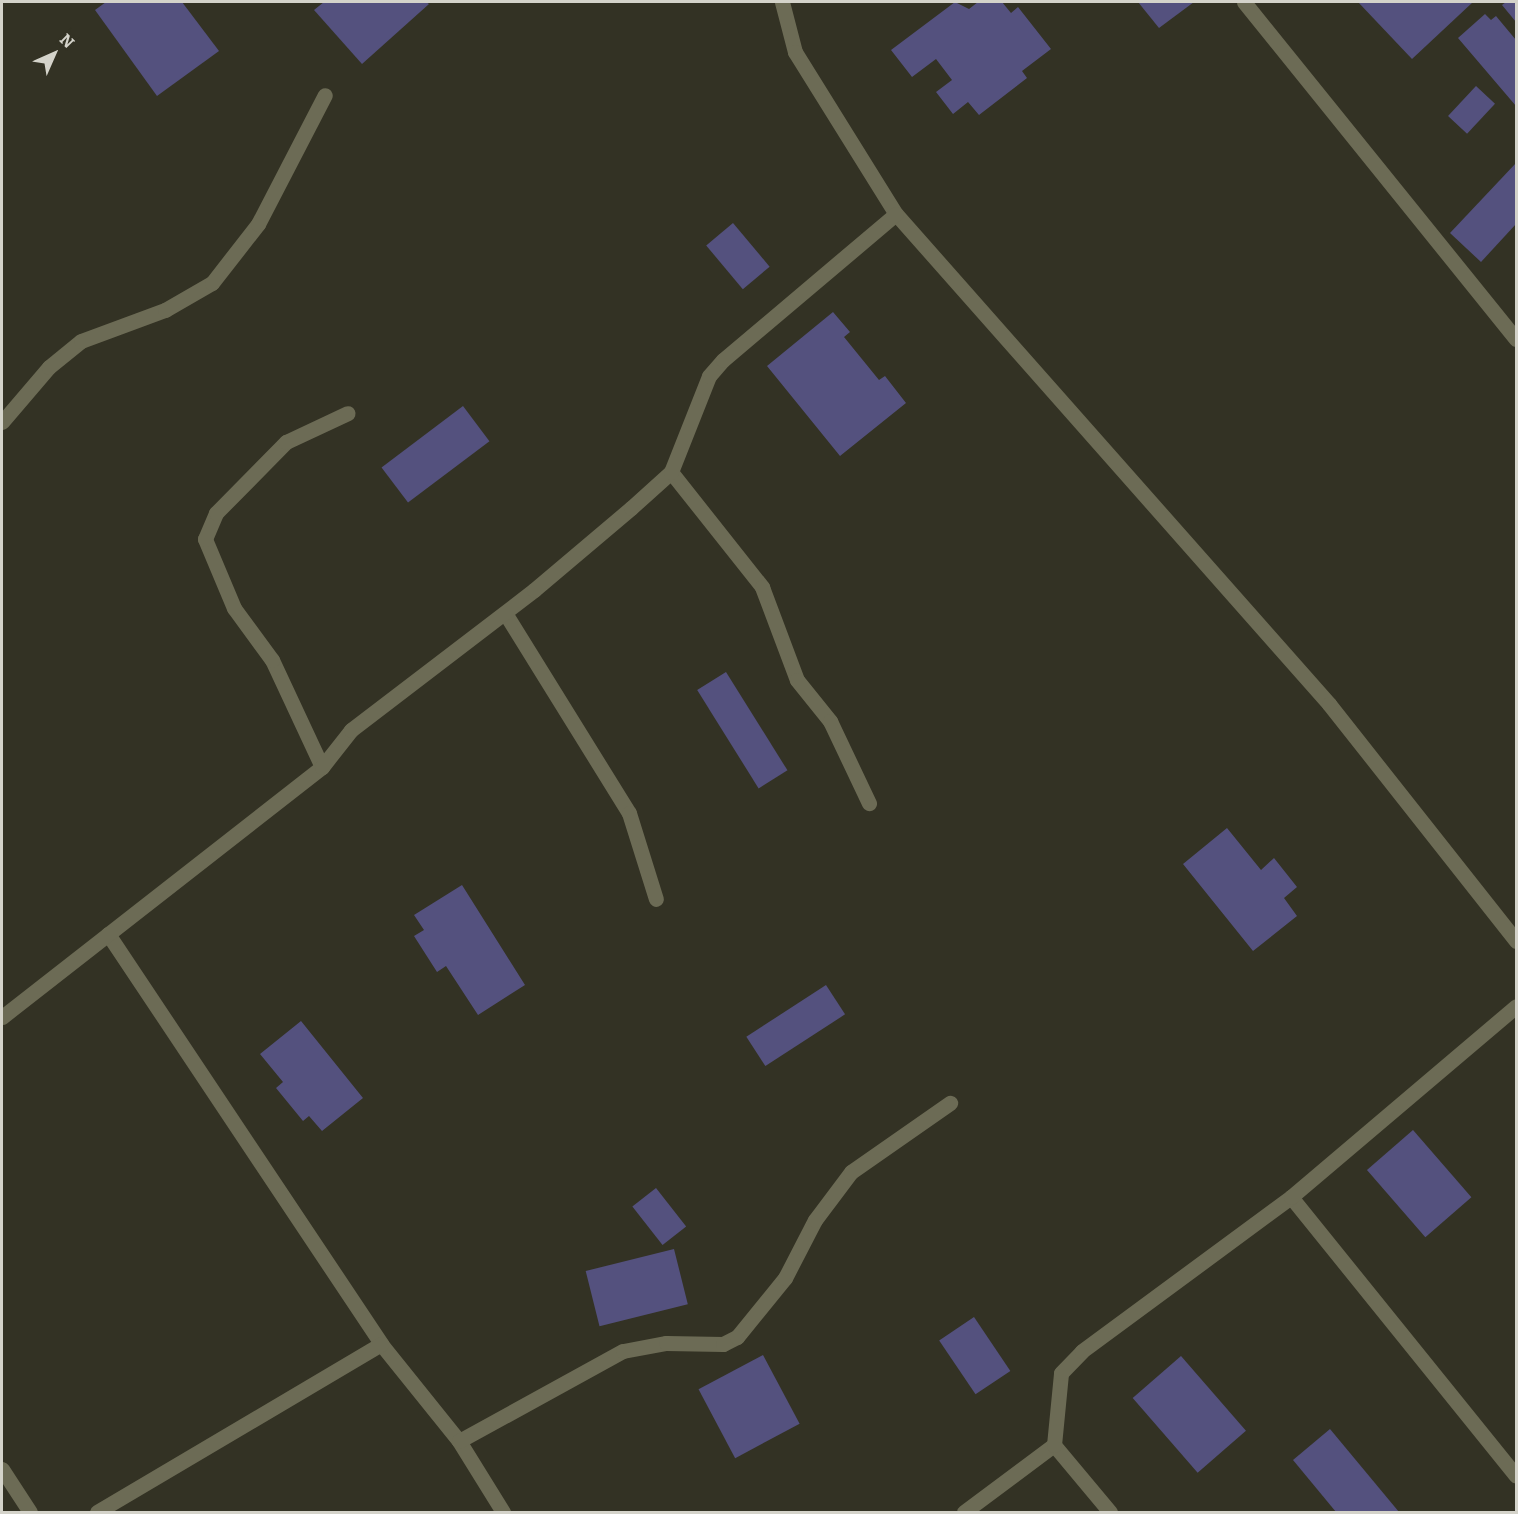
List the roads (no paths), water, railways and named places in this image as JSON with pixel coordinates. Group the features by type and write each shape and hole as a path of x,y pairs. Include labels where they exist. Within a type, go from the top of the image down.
{"street":[{"path":"782,2 795,52 896,214 1329,704 1516,941"},
{"path":"1244,2 1516,339"},
{"path":"2,422 49,367 81,341 165,310 212,283 258,224 325,95"},
{"path":"2,1017 322,767 351,730 505,613 671,471 709,376 723,360 896,214"},
{"path":"322,767 272,660 234,608 206,539 216,513 286,442 348,413"},
{"path":"671,471 762,587 797,680 830,721 869,803"},
{"path":"505,613 629,813 645,849 656,899"},
{"path":"108,934 381,1344 459,1441 503,1512"},
{"path":"1110,1512 1054,1445 1061,1373 1082,1351 1291,1197 1516,1006"},
{"path":"459,1441 623,1351 666,1343 723,1344 737,1337 785,1278 815,1220 851,1172 950,1103"},
{"path":"1291,1197 1516,1476"},
{"path":"97,1512 381,1344"},
{"path":"964,1512 1054,1445"},
{"path":"2,1469 30,1512"}]}
